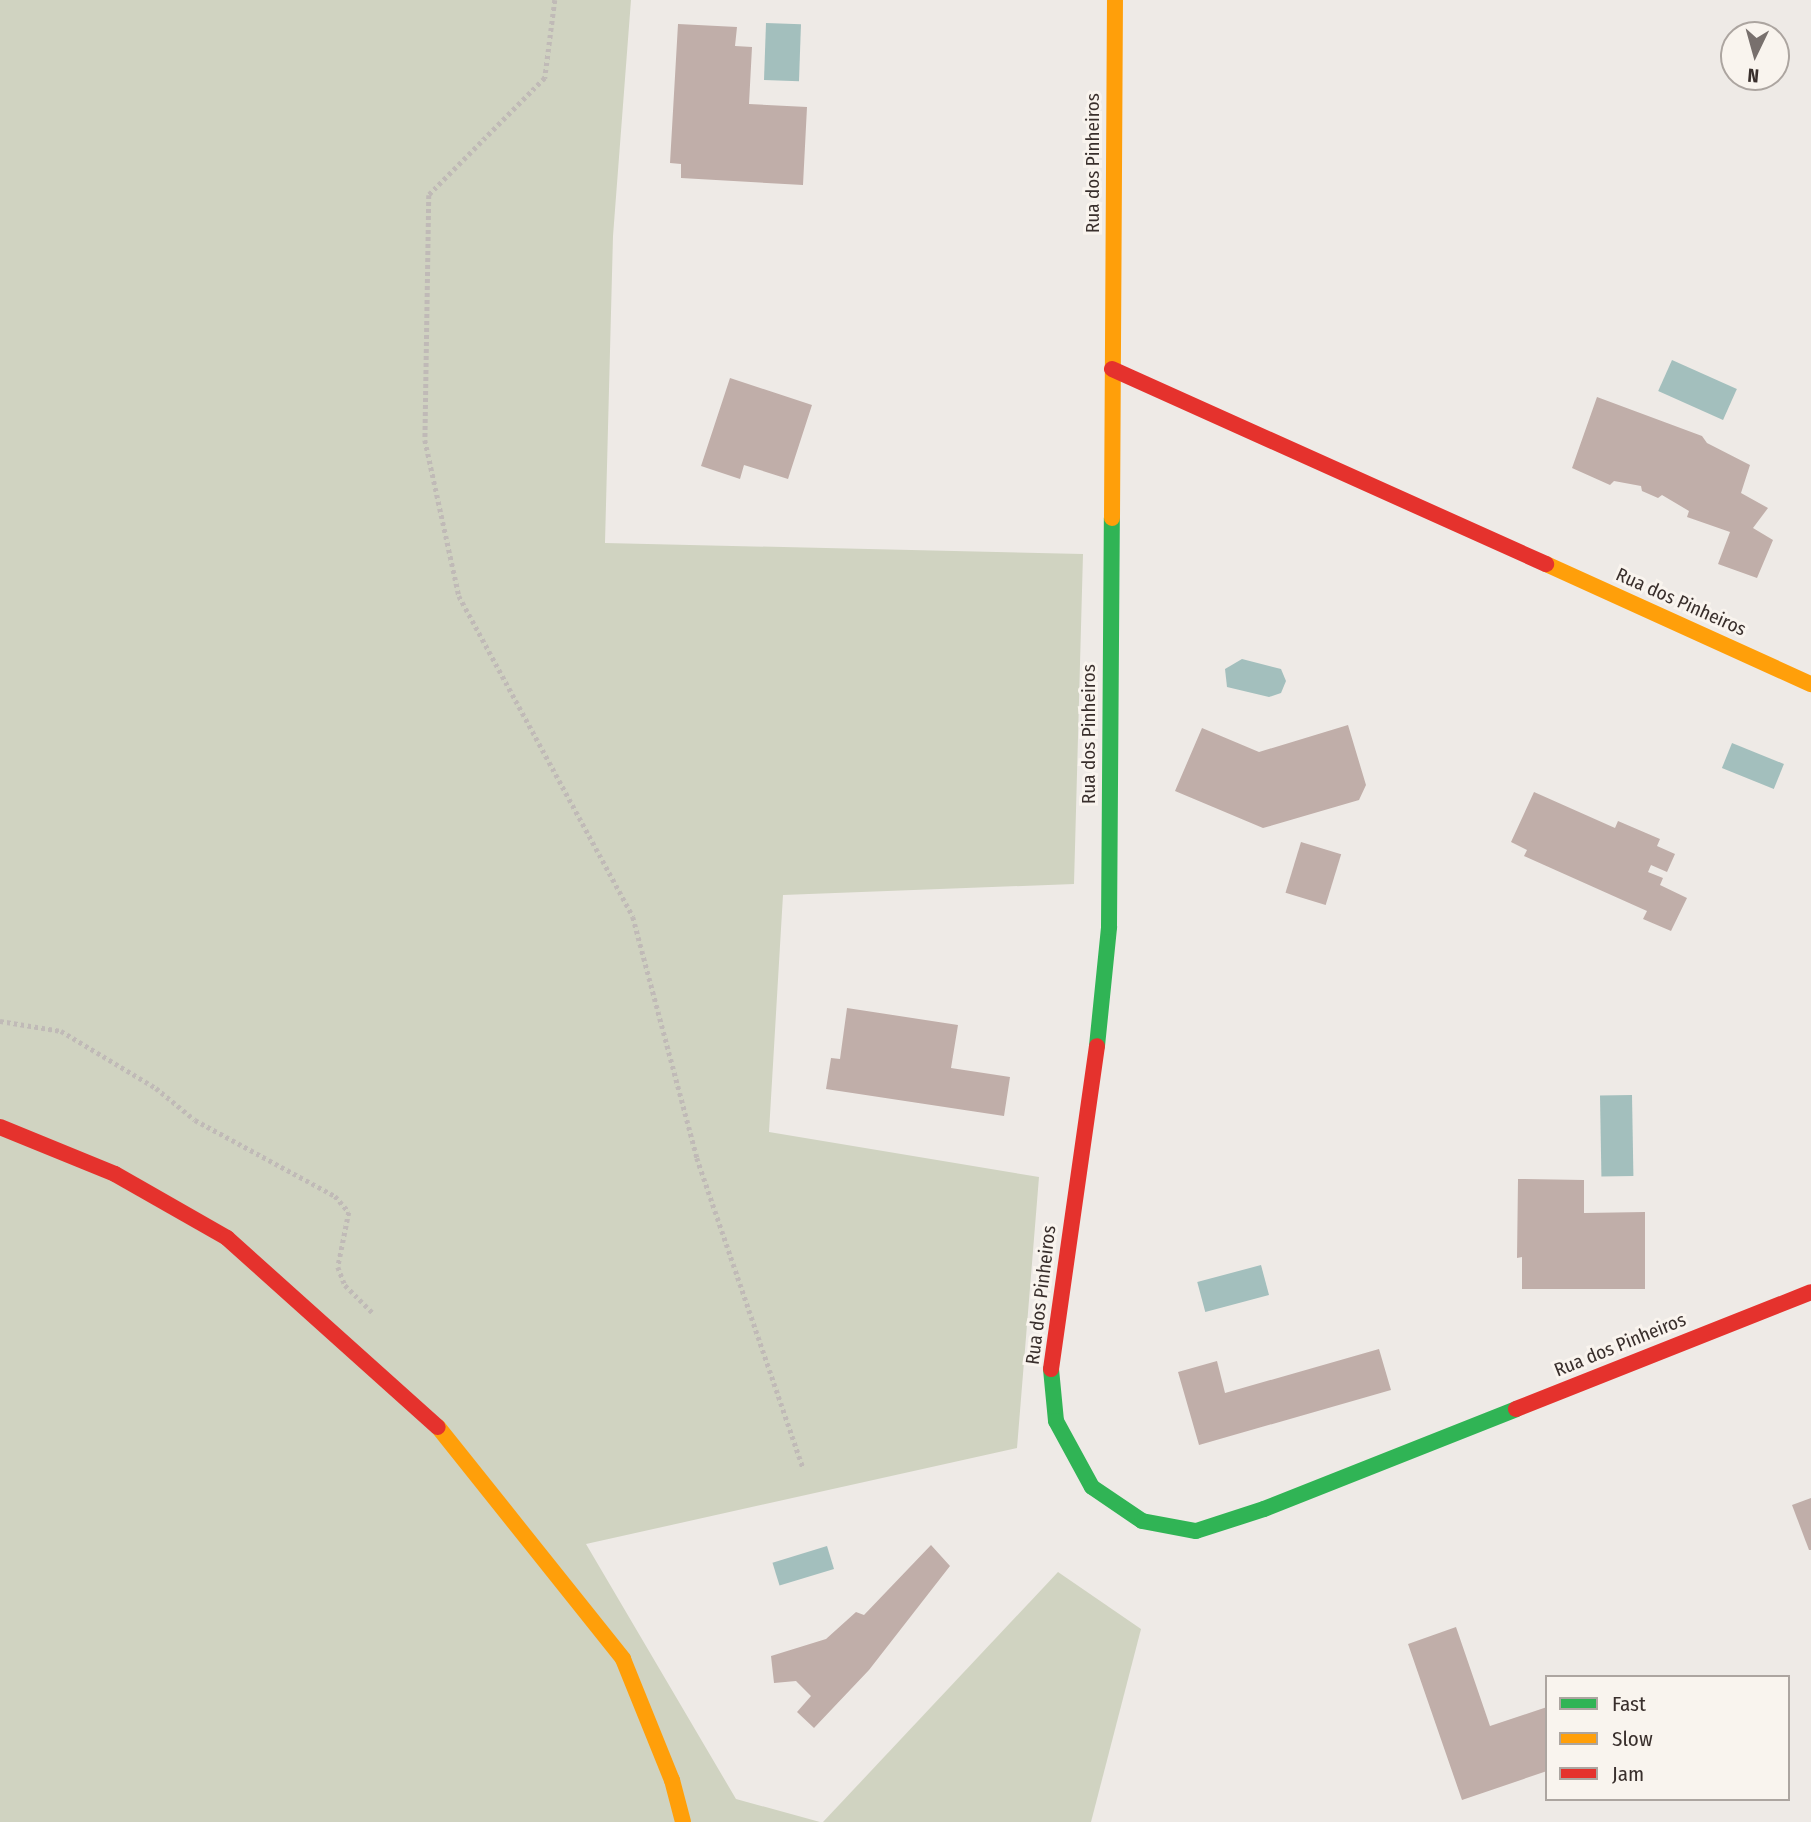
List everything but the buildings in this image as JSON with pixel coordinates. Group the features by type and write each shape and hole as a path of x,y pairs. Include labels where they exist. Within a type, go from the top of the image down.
{"street":[{"name":"Rua dos Pinheiros","path":"1115,0 1109,927 1102,1009 1050,1363 1056,1421 1093,1487 1142,1521 1196,1531 1264,1509 1811,1292"},
{"name":"Rua dos Pinheiros","path":"1112,369 1811,684"},
{"path":"0,1127 115,1174 227,1238 432,1419 623,1660 672,1780 683,1822"}],"path":[{"path":"555,0 545,78 429,195 425,440 459,596 632,917 697,1158 803,1468"},
{"path":"0,1021 61,1031 156,1088 195,1120 335,1196 349,1212 338,1266 341,1276 380,1322"}],"green space":[{"path":"0,0 631,0 613,236 605,543 1083,554 1074,884 783,895 769,1132 1039,1177 1017,1448 586,1544 736,1799 820,1822 0,1822"},
{"path":"1058,1572 1141,1629 1091,1822 823,1822"}],"water":[{"path":"766,23 801,24 799,81 764,80"},
{"path":"1672,360 1737,389 1723,420 1658,391"},
{"path":"1242,659 1281,669 1286,681 1281,693 1269,697 1227,687 1225,669"},
{"path":"1732,743 1784,764 1774,789 1722,768"},
{"path":"1632,1095 1633,1176 1601,1177 1600,1096"},
{"path":"1261,1265 1269,1295 1205,1312 1197,1282"},
{"path":"827,1546 834,1569 780,1586 772,1563"}],"traffic: fast":[{"path":"1097,1046 1109,927 1112,518"},
{"path":"1051,1369 1056,1421 1092,1487 1142,1521 1196,1531 1264,1509 1516,1409"}],"traffic: slow":[{"path":"1112,518 1115,0"},
{"path":"1546,564 1811,684"},
{"path":"438,1427 623,1659 672,1780 683,1822"}],"traffic: jam":[{"path":"1112,369 1546,564"},
{"path":"1051,1369 1097,1046"},
{"path":"0,1127 115,1174 227,1238 438,1427"},
{"path":"1516,1409 1811,1292"}]}
